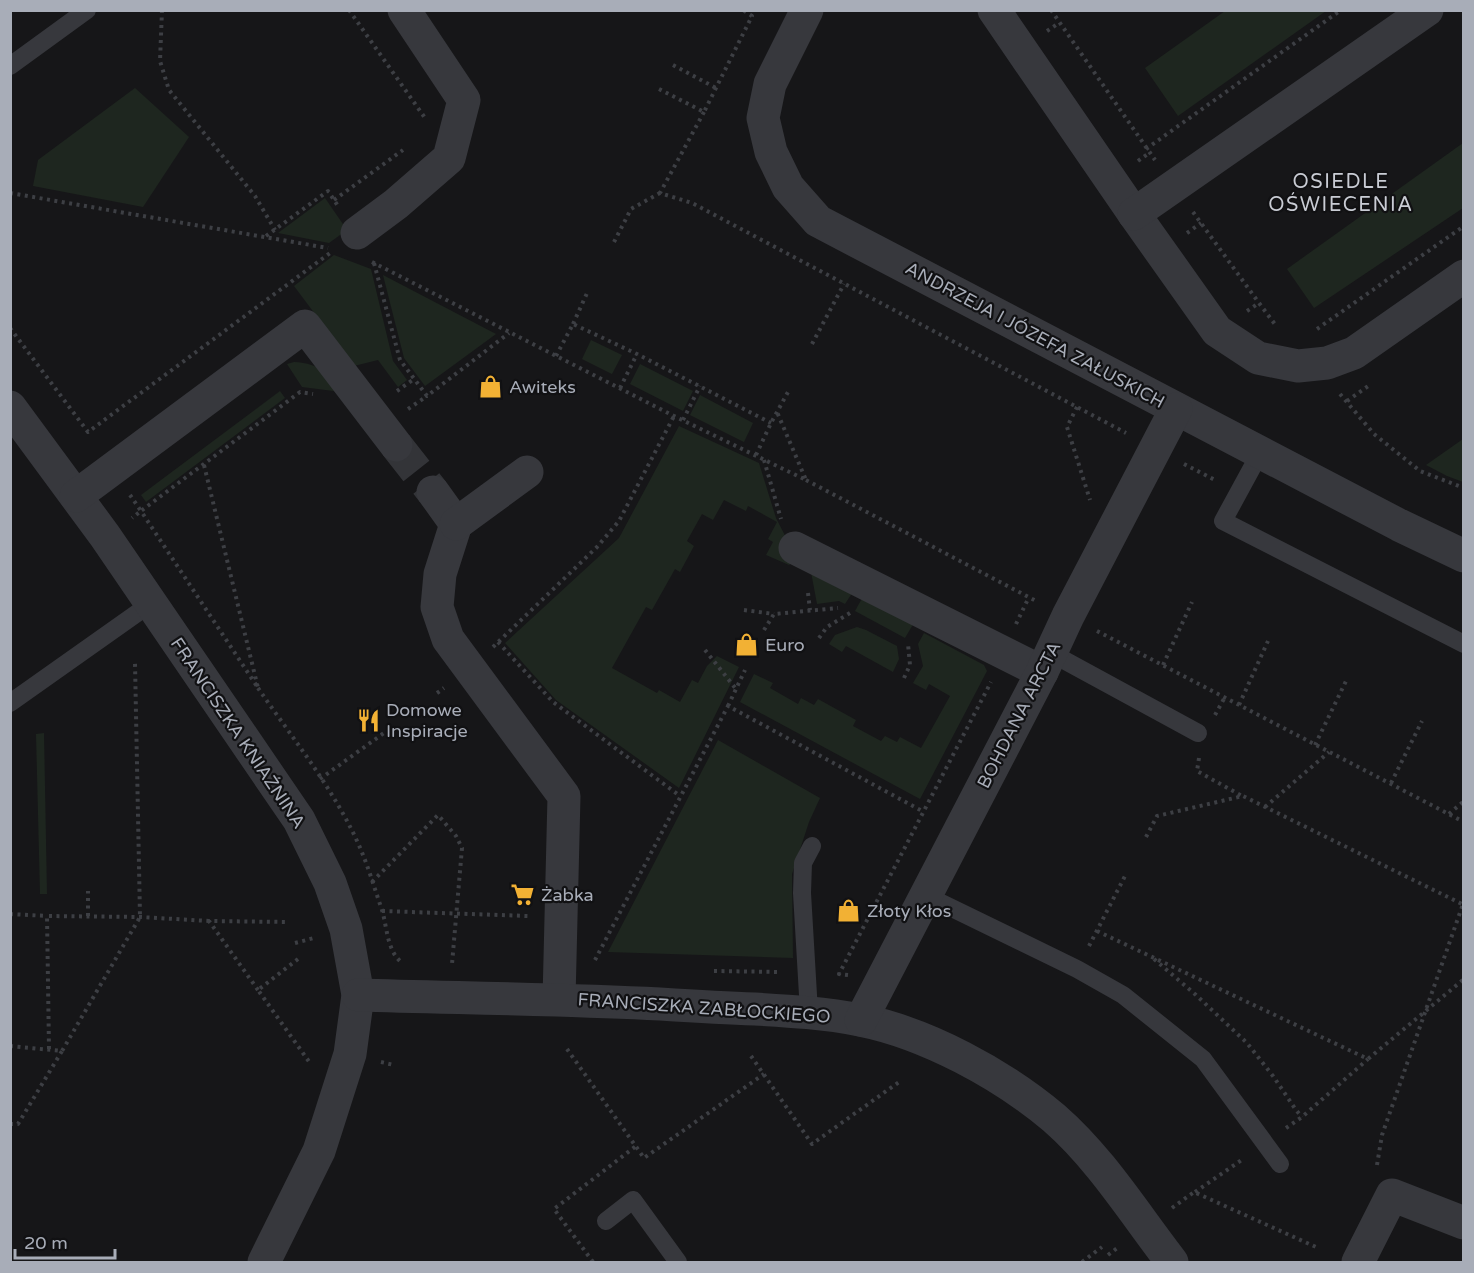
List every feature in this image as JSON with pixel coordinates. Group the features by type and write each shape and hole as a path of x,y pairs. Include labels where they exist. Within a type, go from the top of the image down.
{"street":[{"path":"354,234 396,204 449,158 464,100 404,10"},
{"name":"ANDRZEJA I JÓZEFA ZAŁUSKICH","path":"807,10 770,84 763,118 771,152 788,187 818,221 1260,453 1464,556"},
{"path":"1134,214 1427,10"},
{"path":"997,11 1134,214 1217,331 1258,358 1298,366 1327,363 1354,353 1464,276"},
{"path":"76,496 305,326 360,399 399,429"},
{"name":"FRANCISZKA KNIAŹNINA","path":"10,407 76,496 299,820 330,883 346,929 358,995 350,1054 319,1150 264,1263"},
{"name":"BOHDANA ARCTA","path":"861,1020 1176,409"},
{"path":"527,472 456,524 440,574 437,607 448,639 564,796 559,999"},
{"path":"433,492 456,524"},
{"path":"790,537 866,583 1046,662"},
{"name":"FRANCISZKA ZABŁOCKIEGO","path":"358,995 559,999 809,1012 861,1020 901,1031 992,1074 1053,1117 1109,1176 1172,1263"},
{"path":"1358,1263 1392,1195 1464,1223"}],"lane":[{"path":"10,66 87,10"},
{"path":"1260,453 1223,521 1464,644"},
{"path":"10,704 150,604"},
{"path":"1046,662 1198,733"},
{"path":"809,1012 802,893 803,863 812,846"},
{"path":"925,895 1077,969 1123,995 1203,1059 1280,1164"},
{"path":"606,1221 633,1200 678,1263"}],"path":[{"path":"162,10 160,61 169,90 255,196 275,230"},
{"path":"349,10 426,119"},
{"path":"743,10 752,16"},
{"path":"614,242 630,209 660,193 755,10"},
{"path":"1051,10 1146,149 1280,331"},
{"path":"1054,15 1061,10"},
{"path":"1146,149 1341,10"},
{"path":"673,65 716,88"},
{"path":"659,89 704,112"},
{"path":"334,200 405,148"},
{"path":"266,237 328,191 374,263 400,360 427,396"},
{"path":"10,193 335,249 88,432 10,328"},
{"path":"660,193 693,203 1134,437"},
{"path":"1314,331 1464,226"},
{"path":"354,234 374,263 674,416 806,480 1044,605"},
{"path":"812,344 844,284"},
{"path":"556,356 588,291"},
{"path":"573,324 771,423"},
{"path":"399,429 427,396 509,333"},
{"path":"620,388 637,354"},
{"path":"1327,363 1336,389 1374,434 1420,471 1464,488"},
{"path":"683,420 700,386"},
{"path":"204,465 258,688 141,511 300,392 360,399"},
{"path":"756,455 788,392"},
{"path":"1077,407 1067,427 1090,502"},
{"path":"777,412 806,480"},
{"path":"469,669 597,547 619,521 674,416"},
{"path":"764,459 790,537"},
{"path":"1176,460 1239,493"},
{"path":"819,638 827,627 850,613 866,583"},
{"path":"1163,665 1192,602"},
{"path":"744,610 774,614 838,608 850,613"},
{"path":"764,630 774,614"},
{"path":"1091,628 1464,822"},
{"path":"904,678 910,665 908,644 913,635"},
{"path":"1239,705 1268,641"},
{"path":"498,642 553,702 680,796"},
{"path":"705,650 736,690"},
{"path":"10,1124 18,1124 140,918 135,663"},
{"path":"591,968 745,670"},
{"path":"850,976 839,974 995,674"},
{"path":"1315,746 1346,681"},
{"path":"728,706 924,812"},
{"path":"1391,783 1422,721"},
{"path":"321,779 384,733"},
{"path":"1198,733 1203,738 1197,771 1463,904 1382,1135 1377,1165 1392,1195"},
{"path":"1265,807 1329,752"},
{"path":"1146,837 1158,816 1243,796"},
{"path":"1449,814 1464,801"},
{"path":"372,882 438,815 456,836 462,848 451,971"},
{"path":"1077,969 1126,874"},
{"path":"88,891 88,916"},
{"path":"382,911 532,916"},
{"path":"10,914 288,922"},
{"path":"47,916 49,1049"},
{"path":"209,921 310,1063"},
{"path":"1097,931 1368,1059"},
{"path":"295,943 320,936"},
{"path":"1149,955 1196,995 1247,1044 1302,1117"},
{"path":"258,990 298,959"},
{"path":"1266,1144 1302,1117 1464,979"},
{"path":"10,1046 62,1052"},
{"path":"567,1049 645,1158 764,1074"},
{"path":"751,1056 812,1144 899,1082"},
{"path":"1108,1255 1230,1167"},
{"path":"1194,1192 1316,1247"},
{"path":"1082,1263 1102,1247"}],"shaded area":[{"path":"1225,11 1326,11 1178,116 1145,68"},
{"path":"135,88 189,137 143,207 33,186 38,160"},
{"path":"1463,143 1463,208 1314,308 1287,269"},
{"path":"325,198 347,230 329,243 278,233"},
{"path":"334,255 371,269 393,361 407,380 398,387 378,360 354,366 294,286"},
{"path":"383,275 496,334 425,386 404,358"},
{"path":"591,340 622,355 612,374 582,359"},
{"path":"294,362 318,368 349,393 302,387 287,364"},
{"path":"640,364 693,391 683,411 630,384"},
{"path":"280,391 285,398 146,502 141,495"},
{"path":"700,395 753,423 744,442 690,415"},
{"path":"679,426 759,463 776,518 797,559 789,565 766,555 773,542 768,539 777,522 748,506 746,511 724,500 713,520 702,514 687,541 694,546 680,572 675,569 652,610 646,607 612,668 657,693 659,690 680,702 692,680 698,683 707,666 717,656 739,667 679,788 556,700 505,643 619,538"},
{"path":"1463,439 1463,482 1426,465"},
{"path":"811,572 856,587 845,604 839,601 817,604"},
{"path":"865,593 915,621 905,638 855,611"},
{"path":"857,627 897,646 899,659 893,672 846,646 842,652 829,644 835,635"},
{"path":"924,633 984,665 987,671 920,799 740,702 754,674 773,683 770,688 798,704 801,698 814,705 818,699 856,720 853,726 881,741 885,736 897,742 900,737 921,748 950,696 929,684 926,690 913,683 923,666 918,644"},
{"path":"44,733 47,894 40,894 36,734"},
{"path":"718,740 820,798 809,822 792,874 793,958 608,952"}],"tunnel":[{"path":"396,445 433,492"}],"place":[{"name":"Awiteks","path":"491,387"},
{"name":"Euro","path":"747,645"},
{"name":"Domowe Inspiracje","path":"368,720"},
{"name":"Żabka","path":"523,895"},
{"name":"Złoty Kłos","path":"849,911"}],"district":[{"name":"OSIEDLE OŚWIECENIA","path":"1341,192"}]}
